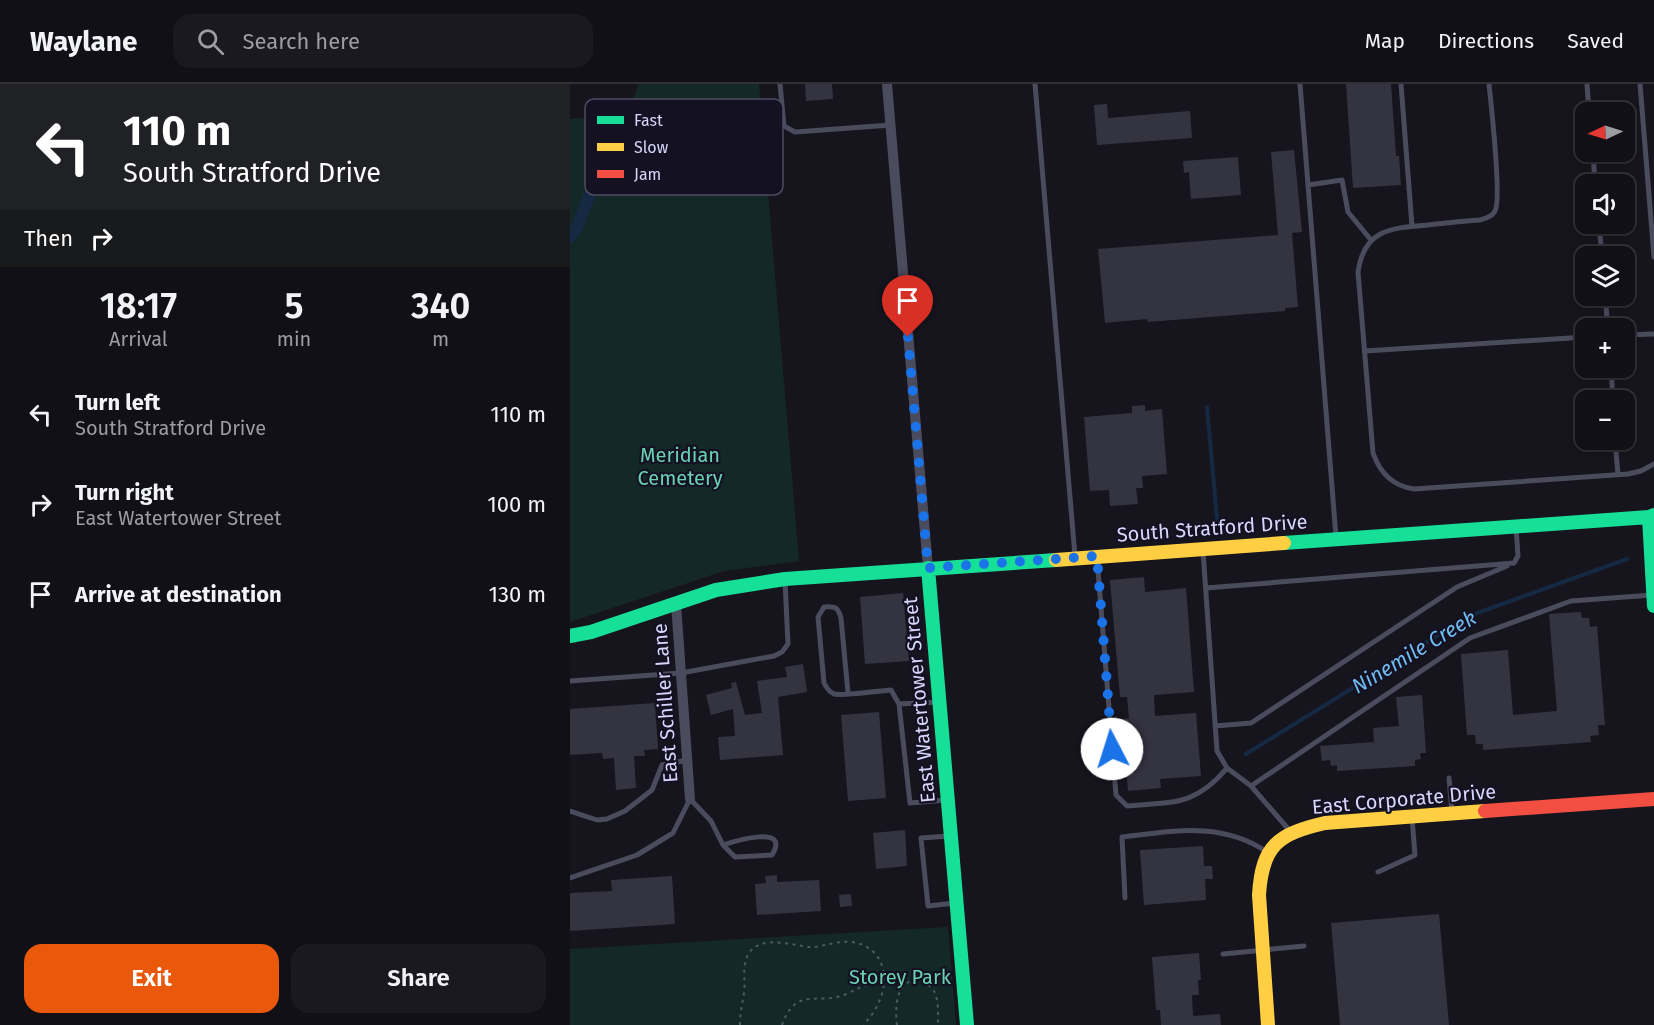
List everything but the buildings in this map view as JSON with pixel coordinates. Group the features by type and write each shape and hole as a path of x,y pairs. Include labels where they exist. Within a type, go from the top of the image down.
{"street":[{"name":"East Watertower Street","path":"887,84 967,1025"},
{"name":"South Stratford Drive","path":"570,636 591,632 716,590 785,579 1651,516"},
{"path":"1651,516 1654,600"},
{"name":"East Schiller Lane","path":"676,604 690,799"},
{"name":"East Corporate Drive","path":"1268,1025 1257,892 1260,869 1269,853 1291,832 1325,823 1654,799"}],"lane":[{"path":"780,84 781,99"},
{"path":"1035,84 1075,557"},
{"path":"1300,84 1336,539"},
{"path":"1401,84 1412,226"},
{"path":"1489,84 1498,194 1495,212 1488,218 1480,220 1387,230 1371,240 1360,260 1358,272 1373,453 1383,473 1396,484 1414,489 1618,475 1641,471 1654,464"},
{"path":"1587,84 1588,102"},
{"path":"1640,84 1654,257"},
{"path":"783,116 784,126 795,132 891,125"},
{"path":"1308,185 1342,180 1348,212 1371,240"},
{"path":"1635,335 1654,334"},
{"path":"1365,351 1575,338"},
{"path":"1616,450 1618,475"},
{"path":"1215,726 1251,723 1457,587 1514,563 1518,556 1516,526"},
{"path":"1203,548 1217,751 1227,768 1251,786 1291,832"},
{"path":"1097,556 1116,795 1127,806 1173,802 1197,796 1214,783 1227,768"},
{"path":"1206,588 1514,563"},
{"path":"570,681 681,673 774,656 782,652 788,644 785,579"},
{"path":"1251,786 1470,638 1571,601 1654,600"},
{"path":"848,693 842,618 839,609 834,606 824,607 818,617 824,683 834,694 891,690 898,704 910,803 948,800"},
{"path":"898,704 939,702"},
{"path":"570,811 597,820 625,812 652,790 662,765 687,760"},
{"path":"1449,778 1452,814"},
{"path":"570,878 637,855 673,833 690,799 711,821 723,845 735,857 772,855 776,845 775,840 770,837 741,838 723,845"},
{"path":"1378,872 1415,855 1412,817"},
{"path":"1125,898 1122,837 1191,829 1235,836 1251,841 1269,853"},
{"path":"951,835 921,838 928,906 957,903"},
{"path":"1223,954 1304,946"}],"path":[{"path":"740,1025 744,994 744,967 750,951 757,946 773,943 811,947 852,942 870,949 877,955 884,968 882,995 877,1008 864,1025"},
{"path":"782,1025 788,1011 795,1004 804,1000 812,997 834,997 866,984 884,981"},
{"path":"897,1025 896,1015 900,990 904,984 915,981 926,983 935,993 938,1025"}],"green space":[{"name":"Meridian Cemetery","path":"639,84 759,84 760,99 633,99"},
{"name":"Meridian Cemetery","path":"585,118 585,195 768,195 799,561 724,571 570,622 570,267 570,119"},
{"name":"Storey Park","path":"948,927 956,1025 570,1025 570,949"}],"waterway":[{"path":"570,237 577,227 590,195"},
{"path":"1207,407 1217,519"},
{"name":"Ninemile Creek","path":"1246,754 1469,616 1627,559"}],"traffic: fast":[{"path":"1284,543 1654,515"},
{"path":"1649,517 1654,606"},
{"path":"570,636 591,632 716,590 785,579 1056,560"},
{"path":"928,568 967,1025"}],"traffic: slow":[{"path":"1056,560 1284,543"},
{"path":"1268,1025 1259,895 1264,864 1276,844 1295,832 1325,823 1485,811"}],"traffic: jam":[{"path":"1485,811 1654,799"}],"route":[{"path":"908,337 928,568 1097,556 1112,749"}]}
